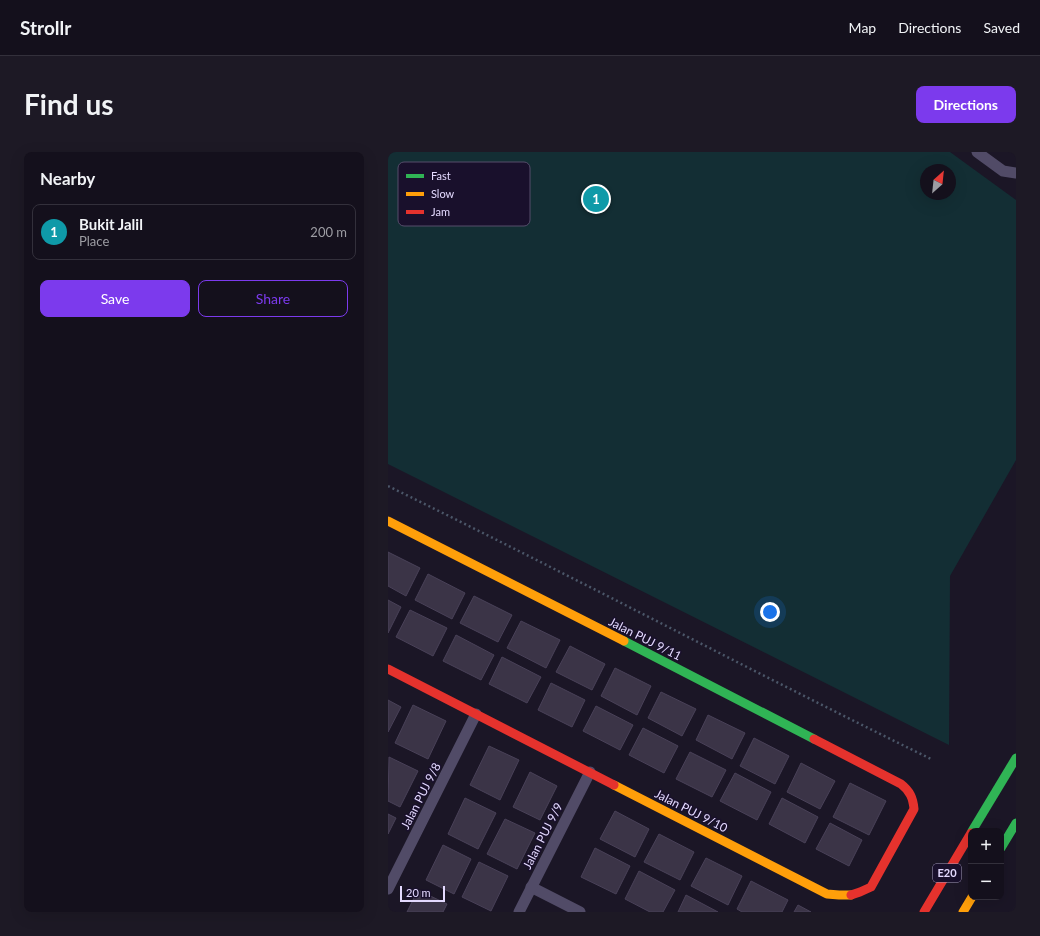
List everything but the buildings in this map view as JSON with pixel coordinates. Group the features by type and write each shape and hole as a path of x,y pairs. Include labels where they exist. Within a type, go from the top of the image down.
{"main road":[{"name":"Jalan PUJ 9/11","path":"388,521 892,778"},
{"name":"Jalan PUJ 9/10","path":"388,669 827,894 839,896 861,893 871,887 914,809 913,799 908,790 901,783 892,778"},
{"name":"E20","path":"974,828 1016,758"},
{"path":"1004,843 1016,823"},
{"name":"E20","path":"924,912 968,839"},
{"path":"964,912 970,900"}],"street":[{"path":"977,152 1003,171 1016,173"},
{"name":"Jalan PUJ 9/8","path":"388,889 476,714"},
{"name":"Jalan PUJ 9/9","path":"519,912 590,772"},
{"path":"531,887 580,912"}],"path":[{"path":"388,486 529,555 814,701 931,759"}],"green space":[{"path":"388,152 950,152 1016,200 1016,460 950,576 949,745 388,464"}],"traffic: fast":[{"path":"624,641 814,739"},
{"path":"974,828 1016,758"},
{"path":"1004,843 1016,823"}],"traffic: slow":[{"path":"388,521 624,641"},
{"path":"614,785 827,894 851,895"},
{"path":"963,912 970,900"}],"traffic: jam":[{"path":"388,669 614,785"},
{"path":"814,739 901,784 909,792 913,801 914,809 871,887 851,895"},
{"path":"924,912 968,838"}],"place":[{"name":"Bukit Jalil","path":"596,199"}]}
